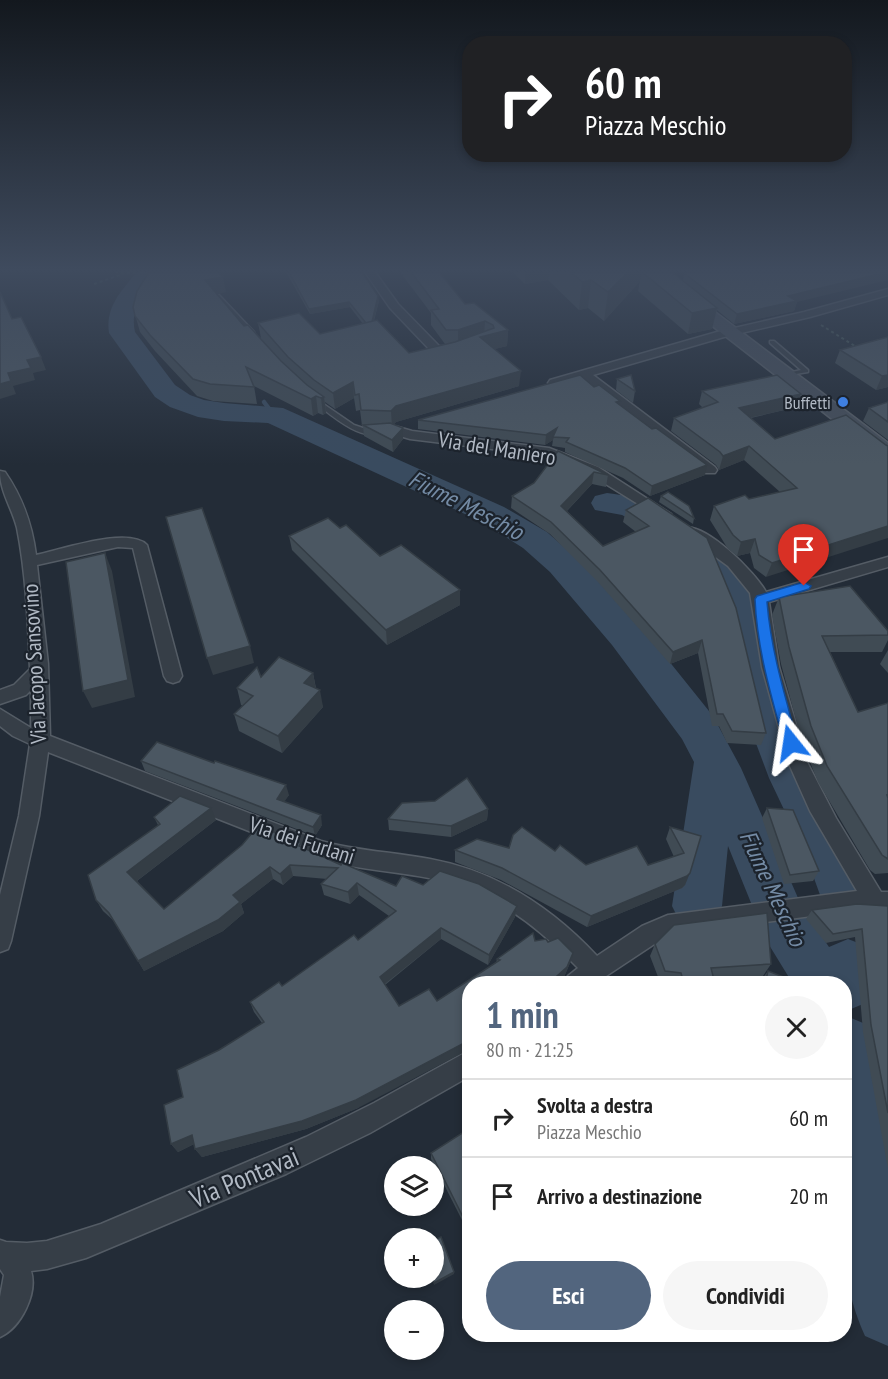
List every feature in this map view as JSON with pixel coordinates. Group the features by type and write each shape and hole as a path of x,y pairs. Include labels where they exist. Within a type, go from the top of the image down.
{"main road":[{"path":"736,336 888,453"}],"street":[{"path":"422,336 435,350 450,352 464,349"},
{"path":"537,387 715,336"},
{"path":"582,374 710,470"},
{"name":"Via del Maniero","path":"413,424 394,432 543,451 593,470 626,489 727,558 748,576 761,599 763,628 770,665 791,743 807,786 882,901"},
{"name":"Via Jacopo Sansovino","path":"0,475 22,515 37,636 40,740 33,794 0,941"},
{"name":"Via Jacopo Sansovino","path":"29,562 118,542 137,544 142,549 173,676"},
{"path":"761,599 888,562"},
{"path":"0,697 20,690 38,672"},
{"name":"Via dei Furlani","path":"0,716 20,731 40,740 340,857 441,871 486,886 532,910 570,943 594,969"},
{"path":"586,976 644,936 668,925 822,904 882,901"},
{"name":"Via Pontavai","path":"3,1255 25,1258 42,1257 82,1244 293,1157 425,1090 462,1067"},
{"path":"0,1322 14,1301 18,1288 18,1275 14,1263 3,1255"}],"lane":[{"path":"772,342 806,370 785,375"},
{"path":"313,399 355,428 365,432 380,432"}],"path":[{"path":"839,336 859,349"}],"building":[{"path":"0,336 31,336 41,357 27,360 31,368 8,373 11,381 0,384"},
{"path":"151,336 258,336 281,361 324,397 316,396 311,399 246,367 254,387 210,384 193,379"},
{"path":"270,336 393,336 409,353 471,336 483,336 480,337 521,371 396,406 391,411 361,410 359,394 355,395 353,382 333,393 288,357"},
{"path":"888,337 888,375 882,376 840,350"},
{"path":"580,375 594,387 599,385 620,401 616,402 652,429 656,428 707,465 652,486 625,468 566,442 569,438 553,437 557,428 546,435 418,420"},
{"path":"631,375 635,391 617,379"},
{"path":"777,375 801,394 739,408 775,439 846,415 888,446 888,526 772,563 759,555 755,539 741,542 733,535 714,506 745,495 749,499 797,488 749,446 723,456 674,418 718,402 702,391"},
{"path":"888,402 888,422 869,408"},
{"path":"390,423 403,428 392,440 363,425"},
{"path":"558,451 608,475 594,472 561,506 603,546 649,526 626,510 648,498 707,538 736,608 766,733 732,731 723,714 717,714 702,640 673,652 600,570 551,522 512,496 534,483"},
{"path":"668,492 689,506 694,518 661,496"},
{"path":"202,508 250,646 207,658 166,517"},
{"path":"328,518 340,528 346,525 380,556 401,545 460,590 386,630 289,536"},
{"path":"105,553 128,680 83,691 66,562"},
{"path":"850,586 888,631 888,635 822,636 858,712 888,703 888,859 882,855 827,766 811,726 789,647 779,597"},
{"path":"279,657 313,673 304,683 320,690 278,736 234,714 253,696 237,688 257,667 261,677"},
{"path":"157,742 214,763 215,761 286,785 277,799 321,815 313,827 141,761"},
{"path":"467,778 488,809 451,826 388,819 402,803 435,801"},
{"path":"180,796 211,808 127,872 164,909 242,845 258,826 301,843 299,846 341,865 342,863 396,886 402,876 423,885 440,871 479,884 517,906 489,955 441,928 380,977 399,1006 429,989 437,1001 462,985 462,1044 356,1100 302,1121 195,1149 192,1135 171,1144 164,1105 183,1097 177,1070 219,1050 264,1022 250,1002 279,982 282,986 354,935 358,940 396,911 357,883 348,892 321,884 338,868 290,865 280,874 270,867 233,895 240,902 218,920 138,961 109,913 96,900 88,875 160,824 154,817"},
{"path":"767,808 793,810 819,871 790,875"},
{"path":"522,827 555,851 560,845 586,865 637,846 648,865 684,853 670,827 701,836 690,873 687,876 591,916 502,868 455,850 477,839 509,848 513,835"},
{"path":"857,904 888,906 888,1113 871,1025 862,929 833,934 812,910"},
{"path":"767,913 771,964 711,968 713,976 682,976 681,973 665,971 655,944 674,925"},
{"path":"533,933 535,941 546,939 548,942 558,938 573,953 567,967 557,976 475,976 500,960 497,959"},
{"path":"768,971 781,976 767,976"},
{"path":"462,1133 462,1215 444,1179 444,1156 432,1156 431,1153"},
{"path":"444,1245 454,1272 444,1278"}],"waterway":[{"name":"Fiume Meschio","path":"124,336 165,391 180,401 198,408 224,412 273,414 492,514 535,540 562,564 626,635 698,728 716,762"},
{"path":"264,402 273,414"},
{"path":"607,503 633,508 657,520 713,556 735,580 748,616 764,697 775,738 798,794 830,856 841,890"},
{"path":"697,906 716,762"},
{"name":"Fiume Meschio","path":"716,762 784,923 818,976"},
{"path":"846,976 848,964"},
{"name":"Fiume Meschio","path":"852,1096 880,1285 888,1313"}],"place":[{"name":"Buffetti","path":"843,402"}],"route":[{"path":"791,743 770,665 763,628 761,599 804,586"}]}
